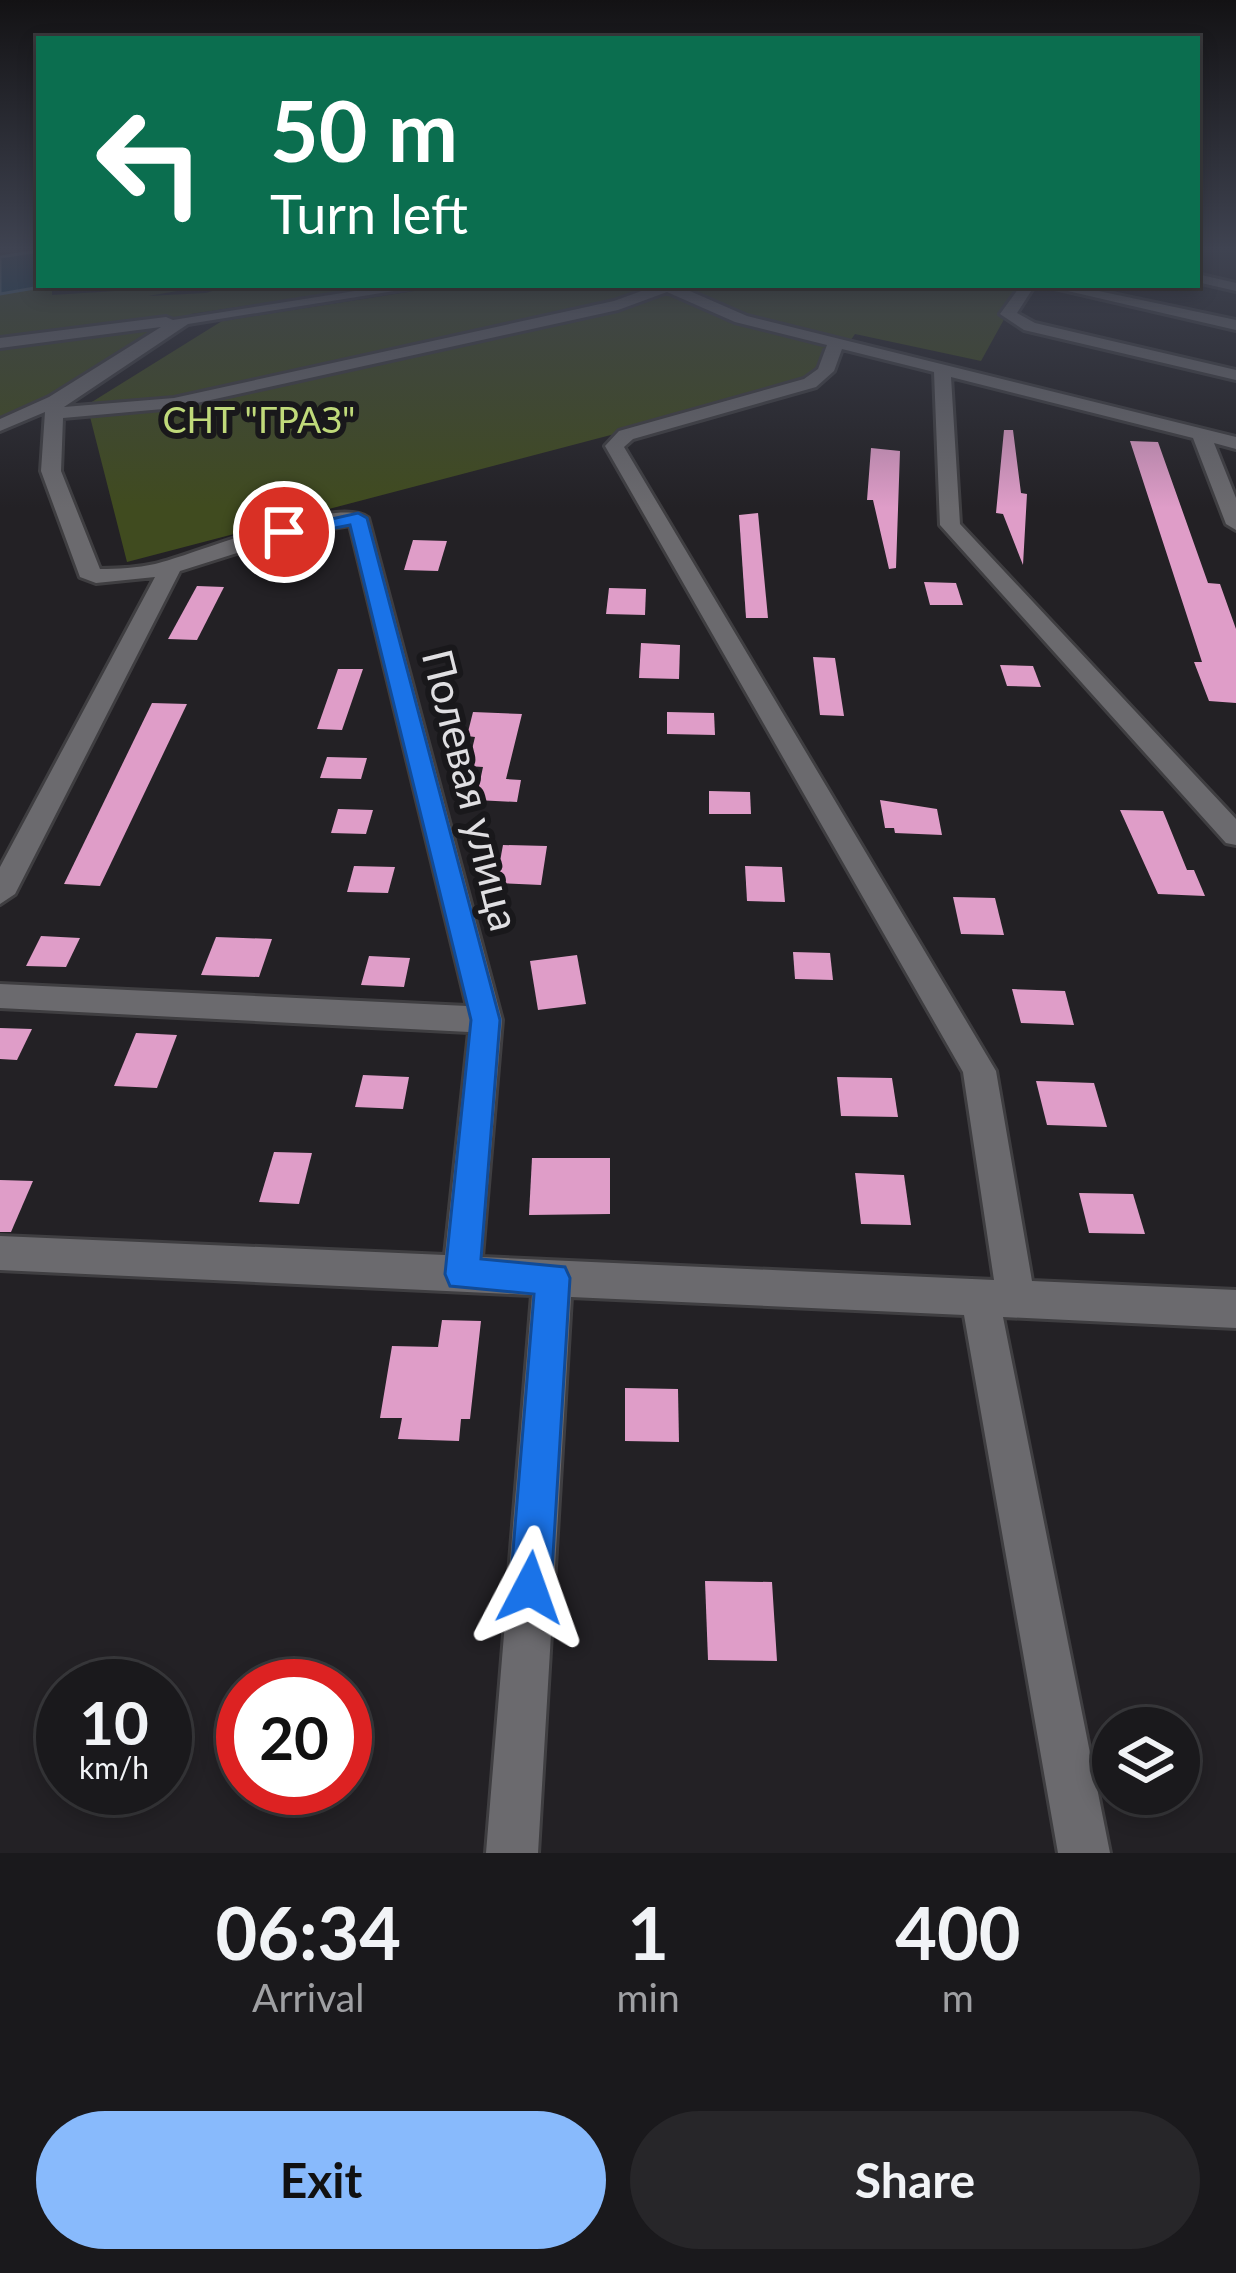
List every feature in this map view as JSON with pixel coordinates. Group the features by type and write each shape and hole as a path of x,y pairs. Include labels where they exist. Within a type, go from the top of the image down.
{"street":[{"path":"0,343 68,334"},
{"path":"0,426 55,407 163,334"},
{"path":"55,407 203,398 487,334"},
{"path":"803,334 1236,443"},
{"path":"1062,334 1236,375"},
{"path":"836,342 826,370 810,383 685,416 626,435 614,446 979,1071 998,1298 1084,1853"},
{"path":"942,368 950,525 1236,836"},
{"path":"55,407 51,471 88,572 109,577 173,564"},
{"path":"1201,434 1236,524"},
{"name":"Полевая улица","path":"173,564 238,543 358,518 486,1020 462,1274"},
{"path":"0,894 173,564"},
{"path":"0,996 486,1020"},
{"path":"0,1253 1236,1309"},
{"path":"512,1853 553,1278"}],"green space":[{"path":"0,334 163,334 69,403 0,426"},
{"name":"СНТ \"ГРАЗ\"","path":"200,334 855,334 824,379 127,562 87,405"},
{"name":"СНТ \"ГРАЗ\"","path":"857,334 996,334 981,361"}],"building":[{"path":"1004,430 1013,430 1021,493 1027,494 1023,565 1003,514 996,513"},
{"path":"1130,441 1158,442 1208,583 1220,584 1236,629 1236,703 1209,701 1194,662 1202,662"},
{"path":"871,448 900,451 896,568 889,569 873,500 867,500"},
{"path":"758,513 768,618 746,618 739,515"},
{"path":"413,540 447,541 438,571 404,570"},
{"path":"924,582 956,583 963,605 930,605"},
{"path":"197,586 224,587 197,640 168,639"},
{"path":"609,588 646,589 645,615 606,614"},
{"path":"641,643 680,645 679,679 639,678"},
{"path":"813,657 835,658 844,716 820,715"},
{"path":"1000,665 1033,666 1041,687 1007,686"},
{"path":"338,669 363,669 342,730 317,729"},
{"path":"152,703 187,704 100,886 64,884"},
{"path":"473,712 522,714 506,779 521,780 517,802 476,800 483,767 468,766 475,737 467,736"},
{"path":"667,712 714,713 715,735 667,734"},
{"path":"327,757 367,758 361,779 320,778"},
{"path":"709,791 750,792 751,814 709,814"},
{"path":"880,800 937,809 942,835 895,833 894,828 885,828"},
{"path":"338,809 373,810 366,834 331,833"},
{"path":"1120,810 1163,811 1187,870 1194,870 1205,896 1158,894"},
{"path":"503,845 547,846 541,885 496,883"},
{"path":"354,866 395,867 388,893 347,892"},
{"path":"745,866 782,867 785,902 747,901"},
{"path":"953,897 995,898 1004,935 961,934"},
{"path":"41,936 80,938 66,967 26,966"},
{"path":"216,937 272,939 259,977 201,975"},
{"path":"793,952 830,953 833,980 795,979"},
{"path":"577,955 586,1004 538,1010 530,961"},
{"path":"369,956 410,958 404,987 361,985"},
{"path":"1012,989 1065,991 1074,1025 1021,1023"},
{"path":"0,1028 32,1029 17,1060 0,1059"},
{"path":"136,1033 177,1035 157,1088 114,1086"},
{"path":"363,1075 409,1077 403,1109 355,1107"},
{"path":"837,1077 892,1078 898,1117 841,1116"},
{"path":"1036,1081 1094,1083 1107,1127 1047,1125"},
{"path":"274,1152 312,1153 299,1204 259,1202"},
{"path":"532,1158 610,1158 610,1214 529,1215"},
{"path":"855,1173 904,1175 911,1225 861,1224"},
{"path":"0,1180 33,1181 11,1232 0,1232"},
{"path":"1079,1193 1133,1194 1145,1234 1089,1233"},
{"path":"442,1320 481,1321 470,1419 461,1419 459,1441 398,1439 402,1418 380,1418 392,1346 438,1347"},
{"path":"625,1388 678,1389 679,1442 625,1441"},
{"path":"705,1581 772,1582 777,1661 708,1660"}],"route":[{"path":"284,532 358,518 486,1020 462,1274 553,1278 530,1588"}]}
